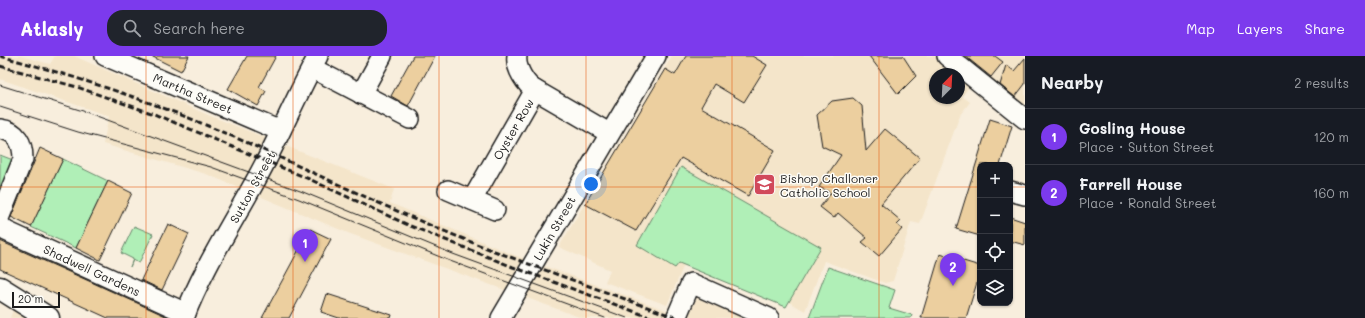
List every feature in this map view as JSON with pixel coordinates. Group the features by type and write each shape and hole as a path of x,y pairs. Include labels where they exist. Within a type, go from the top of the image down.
{"main road":[{"path":"2,294 48,318"}],"street":[{"name":"Martha Street","path":"105,56 271,127 281,129"},
{"path":"361,94 382,56"},
{"name":"Lukin Street","path":"501,318 609,133 656,56"},
{"path":"947,56 1025,119"},
{"path":"513,58 526,82 536,90"},
{"name":"Sutton Street","path":"185,316 208,267 278,140 281,129 315,62"},
{"path":"315,62 361,94 410,119"},
{"name":"Oyster Row","path":"472,200 536,90 609,133"},
{"path":"0,129 7,130 17,136 23,150 23,159 0,216"},
{"path":"448,190 495,210"},
{"path":"1013,192 1025,195"},
{"name":"Shadwell Gardens","path":"0,225 6,231 185,316"},
{"path":"676,318 691,283 769,318"}],"shaded area":[{"path":"0,56 20,56 50,64 55,56 74,56 208,115 394,189 390,203 514,255 688,318 582,318 348,233 206,174 103,144 109,116 0,79"},
{"name":"Bishop Challoner Catholic School","path":"672,56 935,56 950,68 929,68 929,104 965,104 965,98 970,102 960,115 920,224 911,222 893,281 885,283 824,261 805,311 789,302 786,307 684,265 667,305 605,282 610,270 559,247"},
{"path":"960,56 1025,56 1025,106 1015,97"},
{"name":"Bishop Challoner Catholic School","path":"965,80 971,85 965,92"},
{"path":"697,298 742,318 688,318"},
{"path":"16,303 33,318 10,318"}],"green space":[{"path":"0,155 13,160 0,189"},
{"path":"63,159 108,181 76,248 31,227"},
{"path":"681,167 821,247 786,307 679,263 675,268 637,245"},
{"path":"134,226 153,234 139,263 133,260 130,267 133,259 121,253"},
{"path":"828,267 895,290 889,308 912,315 911,318 809,318"}],"building":[{"path":"151,56 189,56 181,71"},
{"path":"247,56 276,56 259,87 266,91 258,106 228,89"},
{"path":"413,56 435,56 408,106 391,96"},
{"path":"686,56 752,56 767,65 744,102 714,84 701,107 775,150 748,196 681,158 636,231 585,204 665,69 675,75"},
{"path":"869,56 903,56 916,76 898,94"},
{"path":"965,56 995,56 1003,62 991,77"},
{"path":"1025,58 1025,84 1015,97 1000,85 1006,65 1014,71"},
{"path":"853,98 862,106 866,151 885,129 920,158 881,204 901,221 897,225 902,229 879,256 862,242 867,238 838,213 834,218 820,207 831,193 819,187 841,155 822,146 817,115 832,101"},
{"path":"990,119 1012,126 1001,162 977,162 977,235 956,229"},
{"path":"40,148 63,159 31,227 11,217"},
{"path":"108,181 132,193 100,260 76,248"},
{"path":"1013,218 1025,222 1025,245 1013,242"},
{"path":"168,224 189,234 162,290 141,280"},
{"path":"310,229 331,239 289,318 262,318"},
{"path":"0,241 170,318 108,318 0,269"},
{"path":"940,254 977,265 977,283 966,318 921,318"},
{"path":"327,294 392,315 391,318 339,318 321,312"}],"tram line":[{"path":"0,85 83,111 303,192 453,254 627,318"},
{"path":"0,107 78,132 211,167 299,199 450,261 605,318"}],"railway":[{"path":"0,56 105,87 182,115 444,231 510,257 677,318"},
{"path":"0,66 77,87 154,114 309,179 408,225 513,267 652,318"}],"place":[{"name":"Bishop Challoner Catholic School","path":"765,185"},
{"name":"Gosling House","path":"305,262"},
{"name":"Farrell House","path":"953,286"}]}
